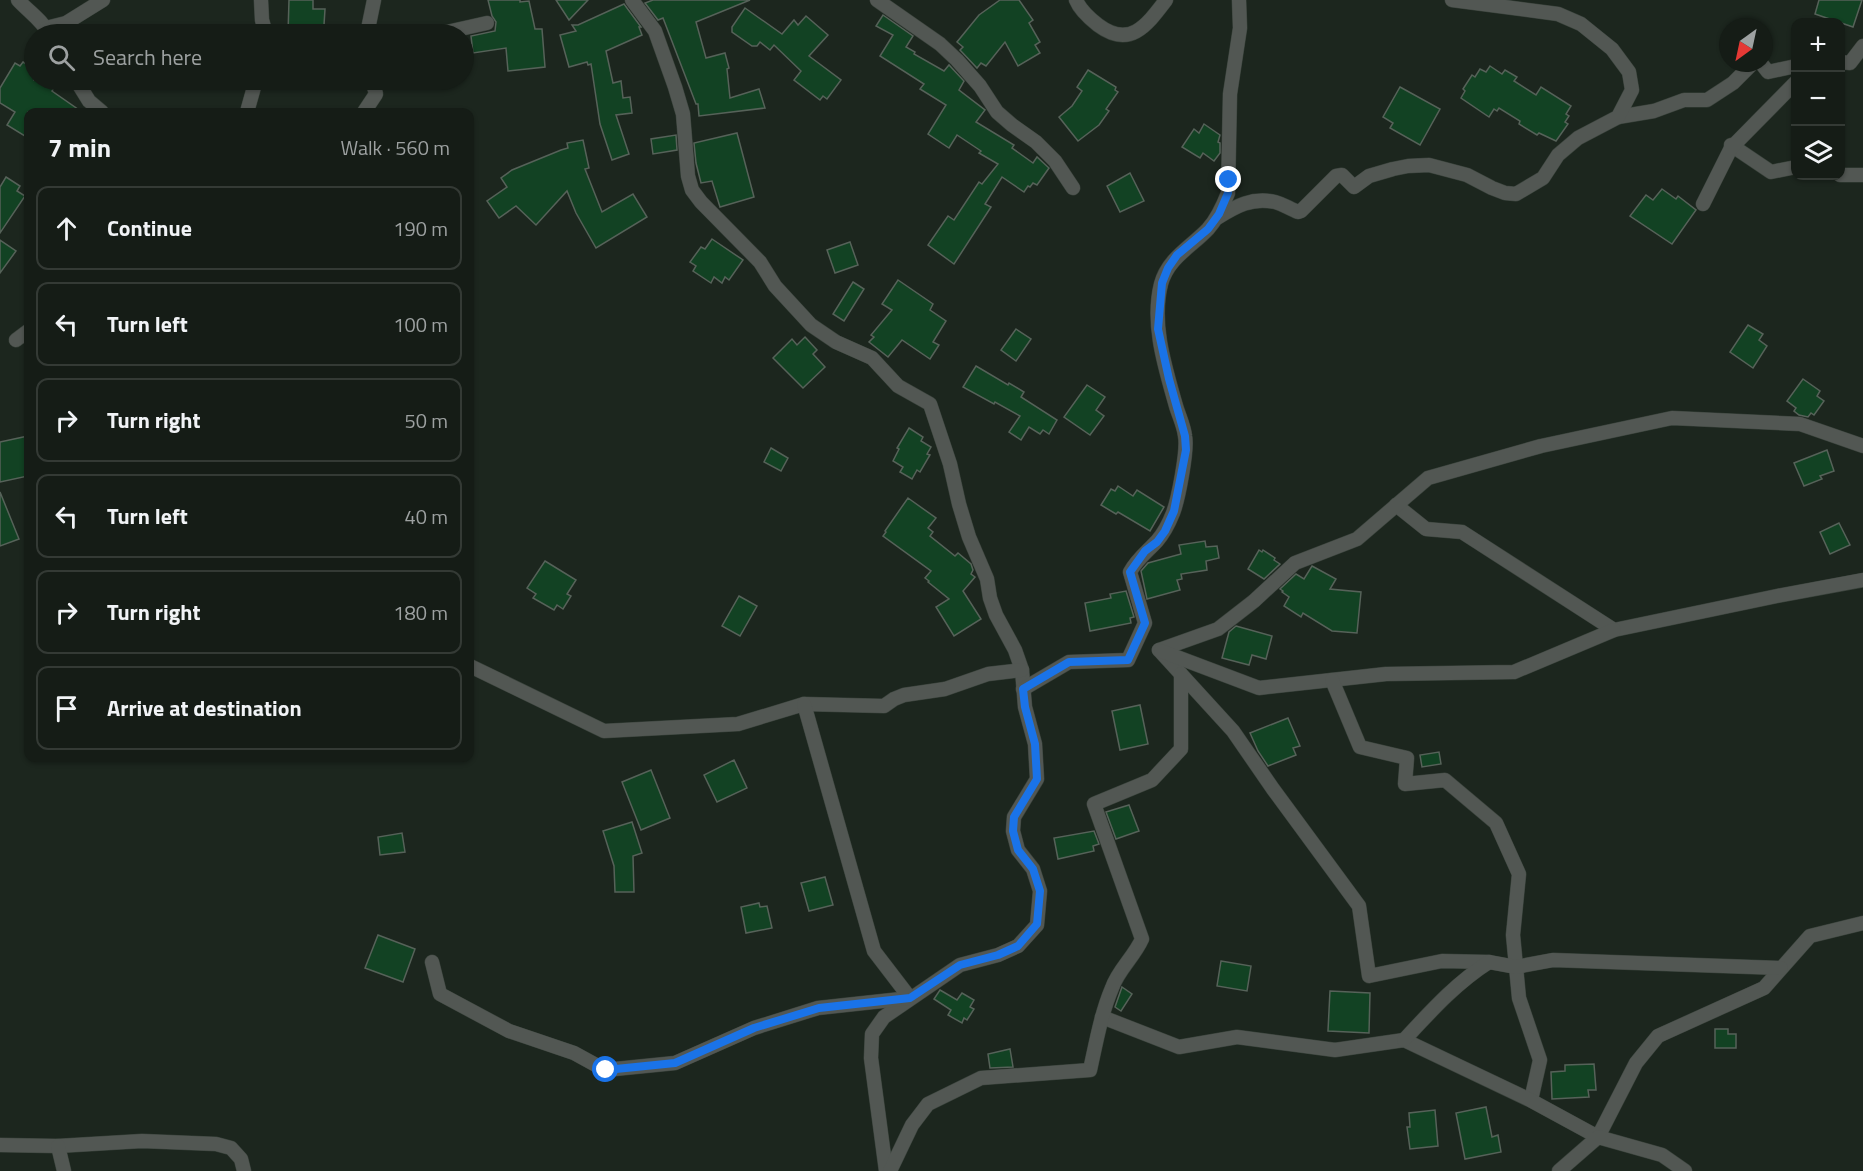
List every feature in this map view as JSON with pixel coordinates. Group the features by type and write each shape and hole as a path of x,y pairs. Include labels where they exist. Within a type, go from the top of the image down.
{"street":[{"path":"18,0 40,24"},
{"path":"62,24 103,0"},
{"path":"261,0 263,24"},
{"path":"369,24 374,0"},
{"path":"632,0 655,31 675,87 683,114 688,176 692,190 760,262 775,286 811,325 836,342 872,358 898,386 930,404 950,464 969,537 987,579 990,598 996,615 1016,650 1022,670 1025,707 1035,744 1037,779 1014,817 1013,831 1018,850 1033,869 1040,891 1037,924 1018,946 998,955 960,965 910,998 884,1017 872,1034 871,1058 888,1171"},
{"path":"877,0 940,44 957,60 980,86 998,112 1012,126 1036,142 1055,161 1073,188"},
{"path":"1076,0 1089,18 1105,30 1122,36 1131,35 1153,18 1166,0"},
{"path":"1023,689 1069,662 1128,660 1145,623 1130,572 1145,551 1157,542 1165,531 1174,511 1186,450 1185,436 1158,329 1162,283 1177,255 1208,229 1223,206 1228,193 1230,94 1240,28 1239,0"},
{"path":"1452,0 1558,15 1581,24 1612,49 1629,72 1632,90 1618,117"},
{"path":"474,26 487,23"},
{"path":"1845,62 1850,63 1863,46"},
{"path":"1773,71 1791,67"},
{"path":"1215,219 1247,201 1276,202 1301,211 1336,176 1342,175 1354,186 1370,177 1408,166 1429,165 1467,175 1492,188 1516,194 1543,178 1558,155 1578,138 1618,117 1654,111 1683,100 1707,100 1733,83 1744,72"},
{"path":"1703,204 1732,145 1791,87"},
{"path":"82,90 89,101 97,108"},
{"path":"248,108 253,90"},
{"path":"367,108 376,94 375,90"},
{"path":"1732,145 1771,172 1791,168"},
{"path":"1845,175 1863,175"},
{"path":"16,340 24,334"},
{"path":"1159,650 1218,629 1296,563 1357,539 1428,478 1541,446 1672,418 1800,424 1863,446"},
{"path":"1396,505 1426,529 1462,532 1614,630"},
{"path":"1159,650 1259,688 1386,674 1514,672 1614,630 1863,580"},
{"path":"1159,650 1233,731 1359,906 1369,976 1442,961 1489,962 1516,967 1553,960 1781,968"},
{"path":"474,668 604,731 738,724 804,704 884,706 904,695 945,689 988,674 1022,670"},
{"path":"888,1171 912,1125 928,1104 981,1078 1090,1070 1102,1017 1113,985 1142,939 1094,804 1152,780 1181,749 1181,674"},
{"path":"1332,680 1360,747 1407,758 1405,784 1444,780 1496,823 1519,874 1513,935 1519,998 1540,1060 1531,1100"},
{"path":"804,704 874,951 910,998"},
{"path":"1558,1171 1598,1137 1636,1063 1658,1036 1764,988 1809,936 1863,923"},
{"path":"432,962 440,993 509,1031 574,1053 606,1070 675,1063 754,1028 819,1008 910,998"},
{"path":"1404,1040 1444,997 1468,976 1489,962"},
{"path":"1102,1017 1179,1047 1237,1037 1335,1050 1404,1040 1531,1100 1598,1137 1662,1155 1685,1171"},
{"path":"0,1145 58,1146 142,1141 216,1144 231,1148 241,1159 244,1171"},
{"path":"58,1146 64,1171"}],"building":[{"path":"289,0 313,0 313,9 325,9 324,24 288,24"},
{"path":"488,0 529,1 535,29 542,29 545,67 508,71 506,48 474,53 474,35 495,31 496,22"},
{"path":"556,0 588,0 569,20"},
{"path":"653,0 750,0 696,22 706,58 725,53 729,68 727,69 730,98 759,89 765,108 699,116 698,104 696,104 663,18 658,20 645,3"},
{"path":"1000,0 1019,0 1033,20 1029,23 1040,42 1035,45 1040,53 1018,66 1005,42 986,66 981,63 977,68 960,50 963,47 957,42 979,15"},
{"path":"1819,0 1862,0 1853,27 1845,24 1845,18 1827,18 1815,14"},
{"path":"624,4 641,27 639,27 642,35 606,51 613,83 621,81 623,98 630,97 632,113 616,115 629,154 612,160 600,124 591,64 588,65 587,62 569,67 560,35 576,31 572,25 578,25"},
{"path":"745,8 782,34 794,20 798,25 806,16 828,35 809,56 841,80 827,99 823,96 820,100 794,80 801,71 774,45 770,50 760,42 757,46 752,46 732,32 732,27"},
{"path":"883,15 913,36 906,47 915,52 914,54 944,71 949,65 964,81 959,90 985,110 976,122 1014,145 1012,148 1033,163 1037,157 1049,168 1037,185 1033,183 1024,192 1002,177 985,204 991,207 954,264 928,245 948,216 954,220 979,182 982,184 998,164 979,153 981,151 957,135 949,148 928,134 946,105 920,89 924,84 880,56 893,35 876,26"},
{"path":"15,63 20,66 24,63 24,90 53,90 76,108 24,108 24,136 7,125 15,112 0,103 0,88"},
{"path":"1490,66 1502,74 1505,70 1517,77 1514,81 1536,95 1541,87 1571,106 1566,114 1569,116 1565,122 1568,124 1556,141 1539,133 1537,135 1499,108 1497,111 1494,109 1489,117 1461,98 1465,91 1463,89 1472,75 1475,77 1480,69 1486,72"},
{"path":"1088,70 1116,87 1115,90 1118,92 1106,109 1109,111 1099,125 1078,141 1059,117 1072,106 1082,91 1077,87"},
{"path":"1400,87 1440,109 1420,145 1390,128 1393,123 1383,117"},
{"path":"1204,124 1220,135 1218,142 1220,153 1214,161 1203,153 1200,158 1182,147 1194,129 1199,133"},
{"path":"737,133 754,197 720,207 712,181 701,183 694,143"},
{"path":"676,135 677,150 653,154 651,139"},
{"path":"583,140 589,168 585,169 602,212 633,194 647,217 596,248 576,213 567,191 536,225 516,206 499,218 487,201 507,187 501,178 512,170 568,148 567,143"},
{"path":"1130,173 1144,201 1120,212 1107,186"},
{"path":"6,177 20,186 17,191 24,197 0,233 0,187"},
{"path":"1662,189 1676,199 1678,196 1696,210 1672,244 1630,216 1646,195 1653,200"},
{"path":"712,239 743,260 729,280 725,277 722,283 714,277 711,283 693,271 696,266 690,262 701,247 705,249"},
{"path":"0,240 16,251 0,273"},
{"path":"850,242 858,265 835,273 827,250"},
{"path":"898,280 933,304 930,310 946,321 933,342 939,345 930,359 902,340 888,357 869,342 874,337 871,335 892,310 882,304"},
{"path":"853,282 864,289 844,321 833,314"},
{"path":"1748,325 1763,334 1759,340 1767,346 1753,368 1730,352"},
{"path":"1016,329 1031,339 1016,361 1001,350"},
{"path":"805,337 817,350 813,354 825,367 803,388 773,358 792,339 797,345"},
{"path":"976,366 1024,392 1021,397 1057,420 1049,434 1043,430 1040,434 1029,427 1021,440 1009,432 1020,416 963,387"},
{"path":"1803,379 1820,391 1817,396 1824,401 1814,415 1811,413 1808,417 1799,415 1794,411 1796,408 1787,401"},
{"path":"1087,385 1105,397 1096,410 1104,416 1090,435 1064,417"},
{"path":"909,428 923,437 921,441 931,447 927,454 930,455 920,472 917,470 912,479 900,472 903,467 893,461 899,449 897,448"},
{"path":"24,437 24,477 0,482 0,442"},
{"path":"771,448 788,458 781,471 764,462"},
{"path":"1827,450 1834,471 1804,486 1794,463"},
{"path":"1118,486 1133,496 1137,490 1164,507 1150,531 1101,505 1111,489 1115,491"},
{"path":"0,492 19,539 0,546"},
{"path":"908,498 936,518 928,528 933,532 930,536 955,556 958,553 971,564 973,570 971,574 975,577 963,591 981,619 954,636 936,607 949,599 925,578 931,571 883,536"},
{"path":"1839,523 1850,545 1830,554 1820,532"},
{"path":"1205,541 1206,547 1217,546 1219,558 1206,561 1207,570 1181,574 1182,579 1177,580 1180,590 1147,599 1141,571 1148,563 1181,554 1179,545"},
{"path":"1259,550 1275,558 1274,560 1280,564 1264,579 1248,569"},
{"path":"545,561 576,580 567,594 571,596 563,609 557,605 554,610 533,598 536,594 527,588"},
{"path":"1312,566 1336,579 1330,589 1361,592 1357,633 1332,631 1303,613 1301,617 1284,606 1289,597 1280,589 1296,574 1304,579"},
{"path":"1126,591 1134,617 1130,618 1131,623 1090,631 1085,603 1111,598 1110,594"},
{"path":"739,596 757,606 740,636 722,626"},
{"path":"1236,626 1272,636 1266,659 1252,655 1249,665 1222,658 1229,632"},
{"path":"1140,705 1148,744 1120,750 1112,711"},
{"path":"1288,718 1300,746 1293,748 1296,755 1268,766 1250,733"},
{"path":"1439,752 1441,764 1422,767 1420,755"},
{"path":"734,760 747,788 717,802 704,775"},
{"path":"651,770 670,818 641,830 622,782"},
{"path":"1129,805 1139,831 1116,839 1106,812"},
{"path":"632,822 642,853 633,856 634,892 615,892 614,866 603,831"},
{"path":"1094,831 1099,844 1093,846 1094,851 1058,859 1054,838"},
{"path":"402,833 405,852 380,855 378,837"},
{"path":"825,877 833,905 809,911 801,883"},
{"path":"759,903 760,907 767,906 772,928 746,933 741,907"},
{"path":"378,935 415,949 403,982 365,968"},
{"path":"1221,961 1251,966 1247,991 1217,986"},
{"path":"1122,987 1132,994 1121,1011 1115,1007"},
{"path":"940,990 957,1000 962,993 974,1000 970,1007 974,1009 967,1020 964,1018 962,1023 948,1015 951,1010 934,999"},
{"path":"1330,991 1370,993 1369,1033 1328,1031"},
{"path":"1715,1029 1728,1029 1728,1034 1736,1034 1736,1048 1715,1048"},
{"path":"1010,1049 1013,1067 990,1068 988,1054"},
{"path":"1594,1064 1596,1090 1588,1090 1589,1097 1552,1099 1551,1072 1565,1071 1565,1065"},
{"path":"1486,1107 1492,1137 1498,1135 1501,1152 1465,1159 1456,1113"},
{"path":"1435,1110 1438,1146 1410,1149 1407,1127 1410,1127 1409,1113"}],"route":[{"path":"606,1070 675,1063 754,1028 819,1008 910,998 960,965 998,955 1018,946 1037,924 1040,891 1033,869 1018,850 1013,831 1014,817 1037,779 1035,744 1025,707 1023,689 1069,662 1128,660 1145,623 1130,572 1145,551 1157,542 1165,531 1174,511 1186,450 1185,436 1158,329 1162,283 1177,255 1208,229 1219,214 1228,193 1229,180"}]}
